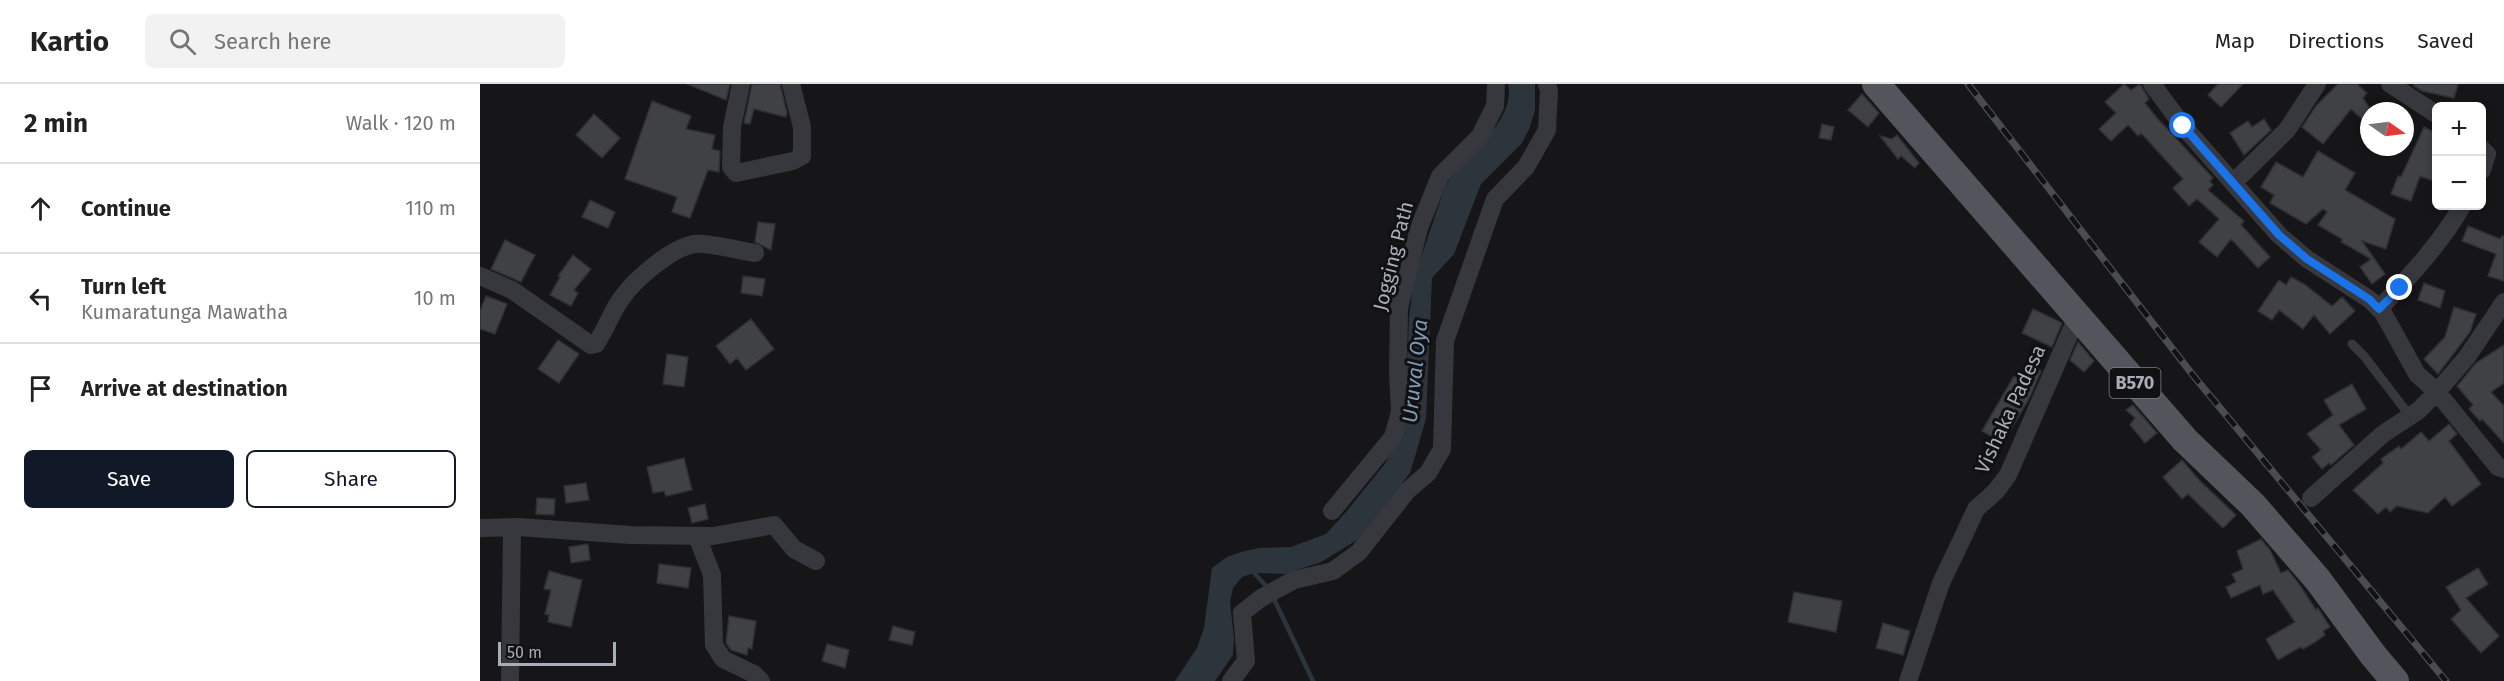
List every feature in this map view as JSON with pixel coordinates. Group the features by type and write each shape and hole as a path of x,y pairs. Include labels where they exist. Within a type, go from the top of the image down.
{"main road":[{"name":"B570","path":"1876,84 2185,440 2253,505 2318,580 2395,681"}],"street":[{"path":"741,84 732,127 731,167 736,172 793,161 802,156 802,127 791,84"},
{"name":"Jogging Path","path":"1332,511 1393,436 1400,412 1399,308 1419,228 1440,176 1480,136 1495,106 1496,84"},
{"path":"1231,681 1246,661 1242,613 1278,588 1294,580 1333,571 1359,552 1407,491 1428,473 1442,449 1445,341 1495,199 1526,167 1546,130 1547,84"},
{"path":"2234,182 2287,130 2317,84"},
{"path":"2390,84 2432,111"},
{"path":"2160,87 2183,126 2279,235 2307,259 2369,299 2379,309 2417,374 2437,392 2498,467 2504,469"},
{"path":"2379,309 2427,255 2459,210"},
{"path":"480,276 512,290 591,345 596,344 601,337 622,298 639,280 681,247 697,243 755,253"},
{"path":"2311,498 2383,434 2410,416 2437,392 2467,357 2504,302"},
{"name":"Vishaka Padesa","path":"1908,681 1941,583 1976,509 1996,491 2008,475 2077,317"},
{"path":"480,528 512,527 631,535 697,536 742,532 774,525 794,549 816,561"},
{"path":"510,681 512,527"},
{"path":"697,536 712,574 714,645 723,659 754,674 761,681"}],"lane":[{"path":"2352,344 2364,356 2410,416"}],"water":[{"name":"Uruval Oya","path":"1508,84 1535,84 1535,110 1522,143 1481,184 1454,254 1432,278 1426,419 1410,473 1357,540 1321,562 1285,574 1254,573 1242,577 1233,588 1230,602 1234,638 1233,655 1215,681 1175,681 1197,648 1204,628 1212,568 1227,557 1241,552 1259,548 1291,547 1326,534 1384,465 1397,441 1405,418 1409,318 1414,278 1445,187 1496,126 1509,98"}],"building":[{"path":"687,84 730,84 726,100"},
{"path":"752,84 780,84 786,117 754,109 750,124 744,123"},
{"path":"2124,84 2131,90 2140,84 2149,99 2145,103 2213,178 2210,181 2213,185 2208,190 2244,221 2241,225 2270,257 2258,268 2231,239 2217,257 2199,242 2219,219 2197,199 2189,206 2173,188 2183,179 2141,133 2138,136 2128,125 2111,141 2099,129 2116,113 2105,102"},
{"path":"2218,84 2243,84 2221,107 2208,95"},
{"path":"2338,84 2357,84 2367,93 2363,98 2366,102 2360,102 2360,117 2351,109 2323,144 2302,127 2316,106"},
{"path":"2414,84 2458,84 2454,98 2422,91"},
{"path":"1862,94 1879,113 1868,127 1848,110"},
{"path":"652,101 691,116 686,129 715,135 712,149 720,151 719,172 708,170 690,218 672,212 677,197 625,179"},
{"path":"594,114 620,138 602,158 576,135"},
{"path":"2264,119 2271,130 2244,155 2230,133 2248,121 2252,127"},
{"path":"1822,124 1834,127 1831,140 1819,138"},
{"path":"2424,127 2432,131 2432,180 2420,176 2411,201 2391,194 2398,176 2401,177 2411,156 2414,156 2414,149"},
{"path":"1897,135 1919,163 1915,168 1901,156 1898,159 1880,136 1892,139"},
{"path":"2318,151 2355,173 2345,190 2395,219 2386,249 2362,241 2385,274 2372,284 2360,267 2371,259 2341,242 2342,239 2318,225 2327,212 2323,209 2306,224 2270,203 2274,195 2261,187 2276,162 2303,177"},
{"path":"590,200 615,212 608,228 582,217"},
{"path":"758,222 775,224 771,250 755,242"},
{"path":"2468,226 2500,239 2504,236 2504,281 2488,276 2496,254 2462,241"},
{"path":"505,240 535,255 521,282 491,269"},
{"path":"573,255 591,269 574,290 578,293 571,306 550,295 560,277 558,276"},
{"path":"743,276 765,279 762,296 741,293"},
{"path":"2291,277 2332,306 2342,297 2355,311 2330,334 2314,315 2303,329 2279,310 2272,320 2258,311 2279,280 2286,285"},
{"path":"2424,283 2445,291 2440,308 2418,300"},
{"path":"486,296 507,304 495,334 480,329 480,311"},
{"path":"2454,307 2476,314 2470,332 2438,374 2424,359 2445,337"},
{"path":"2033,309 2062,323 2052,347 2022,333"},
{"path":"751,319 774,349 746,370 737,358 730,364 716,346"},
{"path":"558,340 579,354 559,383 538,369"},
{"path":"2078,342 2094,361 2084,372 2070,360"},
{"path":"2504,345 2504,383 2491,392 2504,406 2504,443 2482,419 2480,421 2469,409 2473,405 2457,386 2476,363"},
{"path":"667,354 688,357 684,387 663,384"},
{"path":"2028,364 2041,371 2030,397 2003,443 1982,431 2014,376 2019,379"},
{"path":"2352,384 2366,409 2339,425 2354,445 2331,465 2329,463 2322,469 2312,457 2321,450 2307,434 2333,415 2324,400"},
{"path":"2133,405 2157,433 2145,443 2130,425 2135,418 2126,410"},
{"path":"2449,424 2457,434 2449,441 2481,484 2452,506 2445,497 2428,513 2397,506 2390,512 2386,507 2378,514 2353,490 2383,463 2381,459 2399,446 2401,449 2421,432 2429,441"},
{"path":"684,458 692,490 666,496 664,491 653,493 647,467"},
{"path":"2182,460 2199,480 2236,515 2223,528 2188,494 2182,499 2163,477"},
{"path":"586,483 589,500 566,503 564,486"},
{"path":"537,498 555,499 554,515 536,514"},
{"path":"705,504 708,519 692,523 688,508"},
{"path":"2261,539 2270,550 2281,573 2288,570 2330,627 2323,631 2325,635 2315,642 2278,660 2266,639 2295,622 2273,590 2263,594 2260,585 2231,598 2226,587 2236,582 2232,574 2243,569 2237,551"},
{"path":"588,544 590,560 571,563 569,547"},
{"path":"659,564 691,568 688,588 657,583"},
{"path":"2478,568 2488,584 2466,598 2499,636 2481,653 2451,619 2461,610 2446,587"},
{"path":"549,571 582,580 571,627 548,622 549,615 545,614 551,590 544,589"},
{"path":"1794,592 1842,601 1836,632 1788,622"},
{"path":"729,616 756,621 752,649 748,648 747,655 731,650 726,643"},
{"path":"1883,623 1910,631 1903,655 1876,648"},
{"path":"893,626 915,632 912,645 889,640"},
{"path":"827,644 849,650 845,668 822,661"}],"waterway":[{"path":"1254,573 1269,589"},
{"path":"1273,597 1313,681"}],"railway":[{"path":"1968,84 2192,374 2446,681"}],"route":[{"path":"2183,126 2279,235 2307,259 2369,299 2379,309 2400,288"}]}
